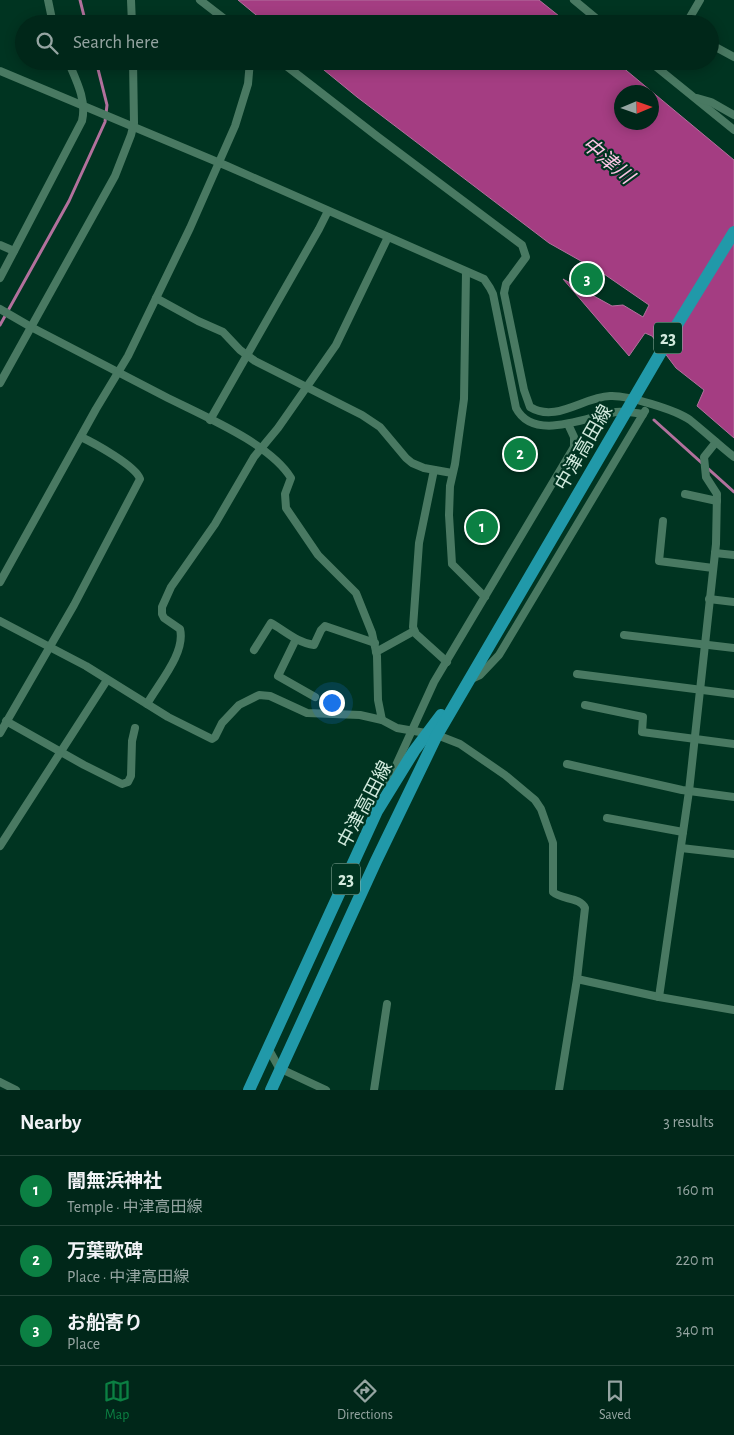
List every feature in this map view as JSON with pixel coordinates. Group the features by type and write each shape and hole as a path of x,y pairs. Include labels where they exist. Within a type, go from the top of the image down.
{"main road":[{"name":"中津高田線","path":"249,1090 378,811 467,682 674,328 734,232"},
{"name":"中津高田線","path":"271,1090 432,734"}],"street":[{"path":"48,0 51,15"},
{"path":"131,0 132,15"},
{"path":"200,0 220,15"},
{"path":"574,0 592,15"},
{"path":"691,15 700,0"},
{"path":"719,49 734,57"},
{"path":"0,278 82,121 83,107 79,85 72,70"},
{"path":"0,383 115,176 133,128 133,70"},
{"path":"1,579 131,350 220,162 235,126 248,84 249,70"},
{"path":"292,70 522,245 526,257 506,284 504,293 524,390 530,407 541,412 552,412 609,396 648,402 688,419 734,457"},
{"path":"660,70 734,130"},
{"path":"0,72 220,162 484,280 490,288 518,411 526,419 539,425 568,424 617,412 643,414"},
{"path":"693,97 711,102 734,115"},
{"path":"210,420 328,211"},
{"path":"147,704 181,644 180,629 164,618 162,614 162,607 171,587 215,524 261,448 278,428 343,332 388,237"},
{"path":"0,245 14,251"},
{"path":"466,272 464,399 450,486 449,514 452,564 485,597"},
{"path":"156,298 198,321 223,332 247,356 255,361 362,415 380,427 412,463 452,473"},
{"path":"0,309 210,420 261,448 277,460 292,478 284,494 286,508 318,555 356,593 375,643 378,700 382,720"},
{"path":"467,682 480,675 499,654 643,414 648,402"},
{"path":"378,811 392,773 431,688 574,447 574,437 568,424"},
{"path":"0,733 74,605 140,480 139,474 80,437"},
{"path":"660,997 689,791 715,553 717,494 706,477 704,457 716,442"},
{"path":"434,470 417,559 414,631 447,662"},
{"path":"685,494 717,500"},
{"path":"663,522 659,562 713,568"},
{"path":"715,553 734,555"},
{"path":"710,599 734,602"},
{"path":"0,621 86,666 178,722 212,738 215,737 222,723 239,705 259,695 270,696 307,712 353,714 382,720 397,728 432,734 465,747 507,777 537,803 553,843 552,892 581,902 586,908 559,1090"},
{"path":"254,650 270,624 296,639 314,645 320,630 328,626 375,643"},
{"path":"376,652 414,631"},
{"path":"624,635 734,648"},
{"path":"296,639 278,676 315,696"},
{"path":"578,674 734,694"},
{"path":"0,846 107,680"},
{"path":"585,705 643,718 642,732 734,744"},
{"path":"6,721 119,783 125,783 131,776 132,742 136,728"},
{"path":"567,764 689,791 734,797"},
{"path":"607,818 683,832"},
{"path":"681,848 734,854"},
{"path":"577,978 660,997 734,1010"},
{"path":"374,1090 387,1004"},
{"path":"268,1048 281,1069 326,1090"},
{"path":"0,1082 16,1090"}],"water":[{"path":"238,0 539,0 558,15 256,15"},
{"name":"中津川","path":"324,70 626,70 644,85 614,85 614,130 659,130 659,98 734,160 734,438 697,406 704,390 676,368 652,336 645,333 629,356 563,279 612,306 623,305 643,317 649,305 604,274 549,243"}],"waterway":[{"path":"80,0 84,15"},
{"path":"0,325 69,201 105,122 107,105 98,70"},
{"path":"654,420 734,492"}],"place":[{"name":"お船寄り","path":"587,279"},
{"name":"万葉歌碑","path":"520,454"},
{"name":"闇無浜神社","path":"482,527"}]}
